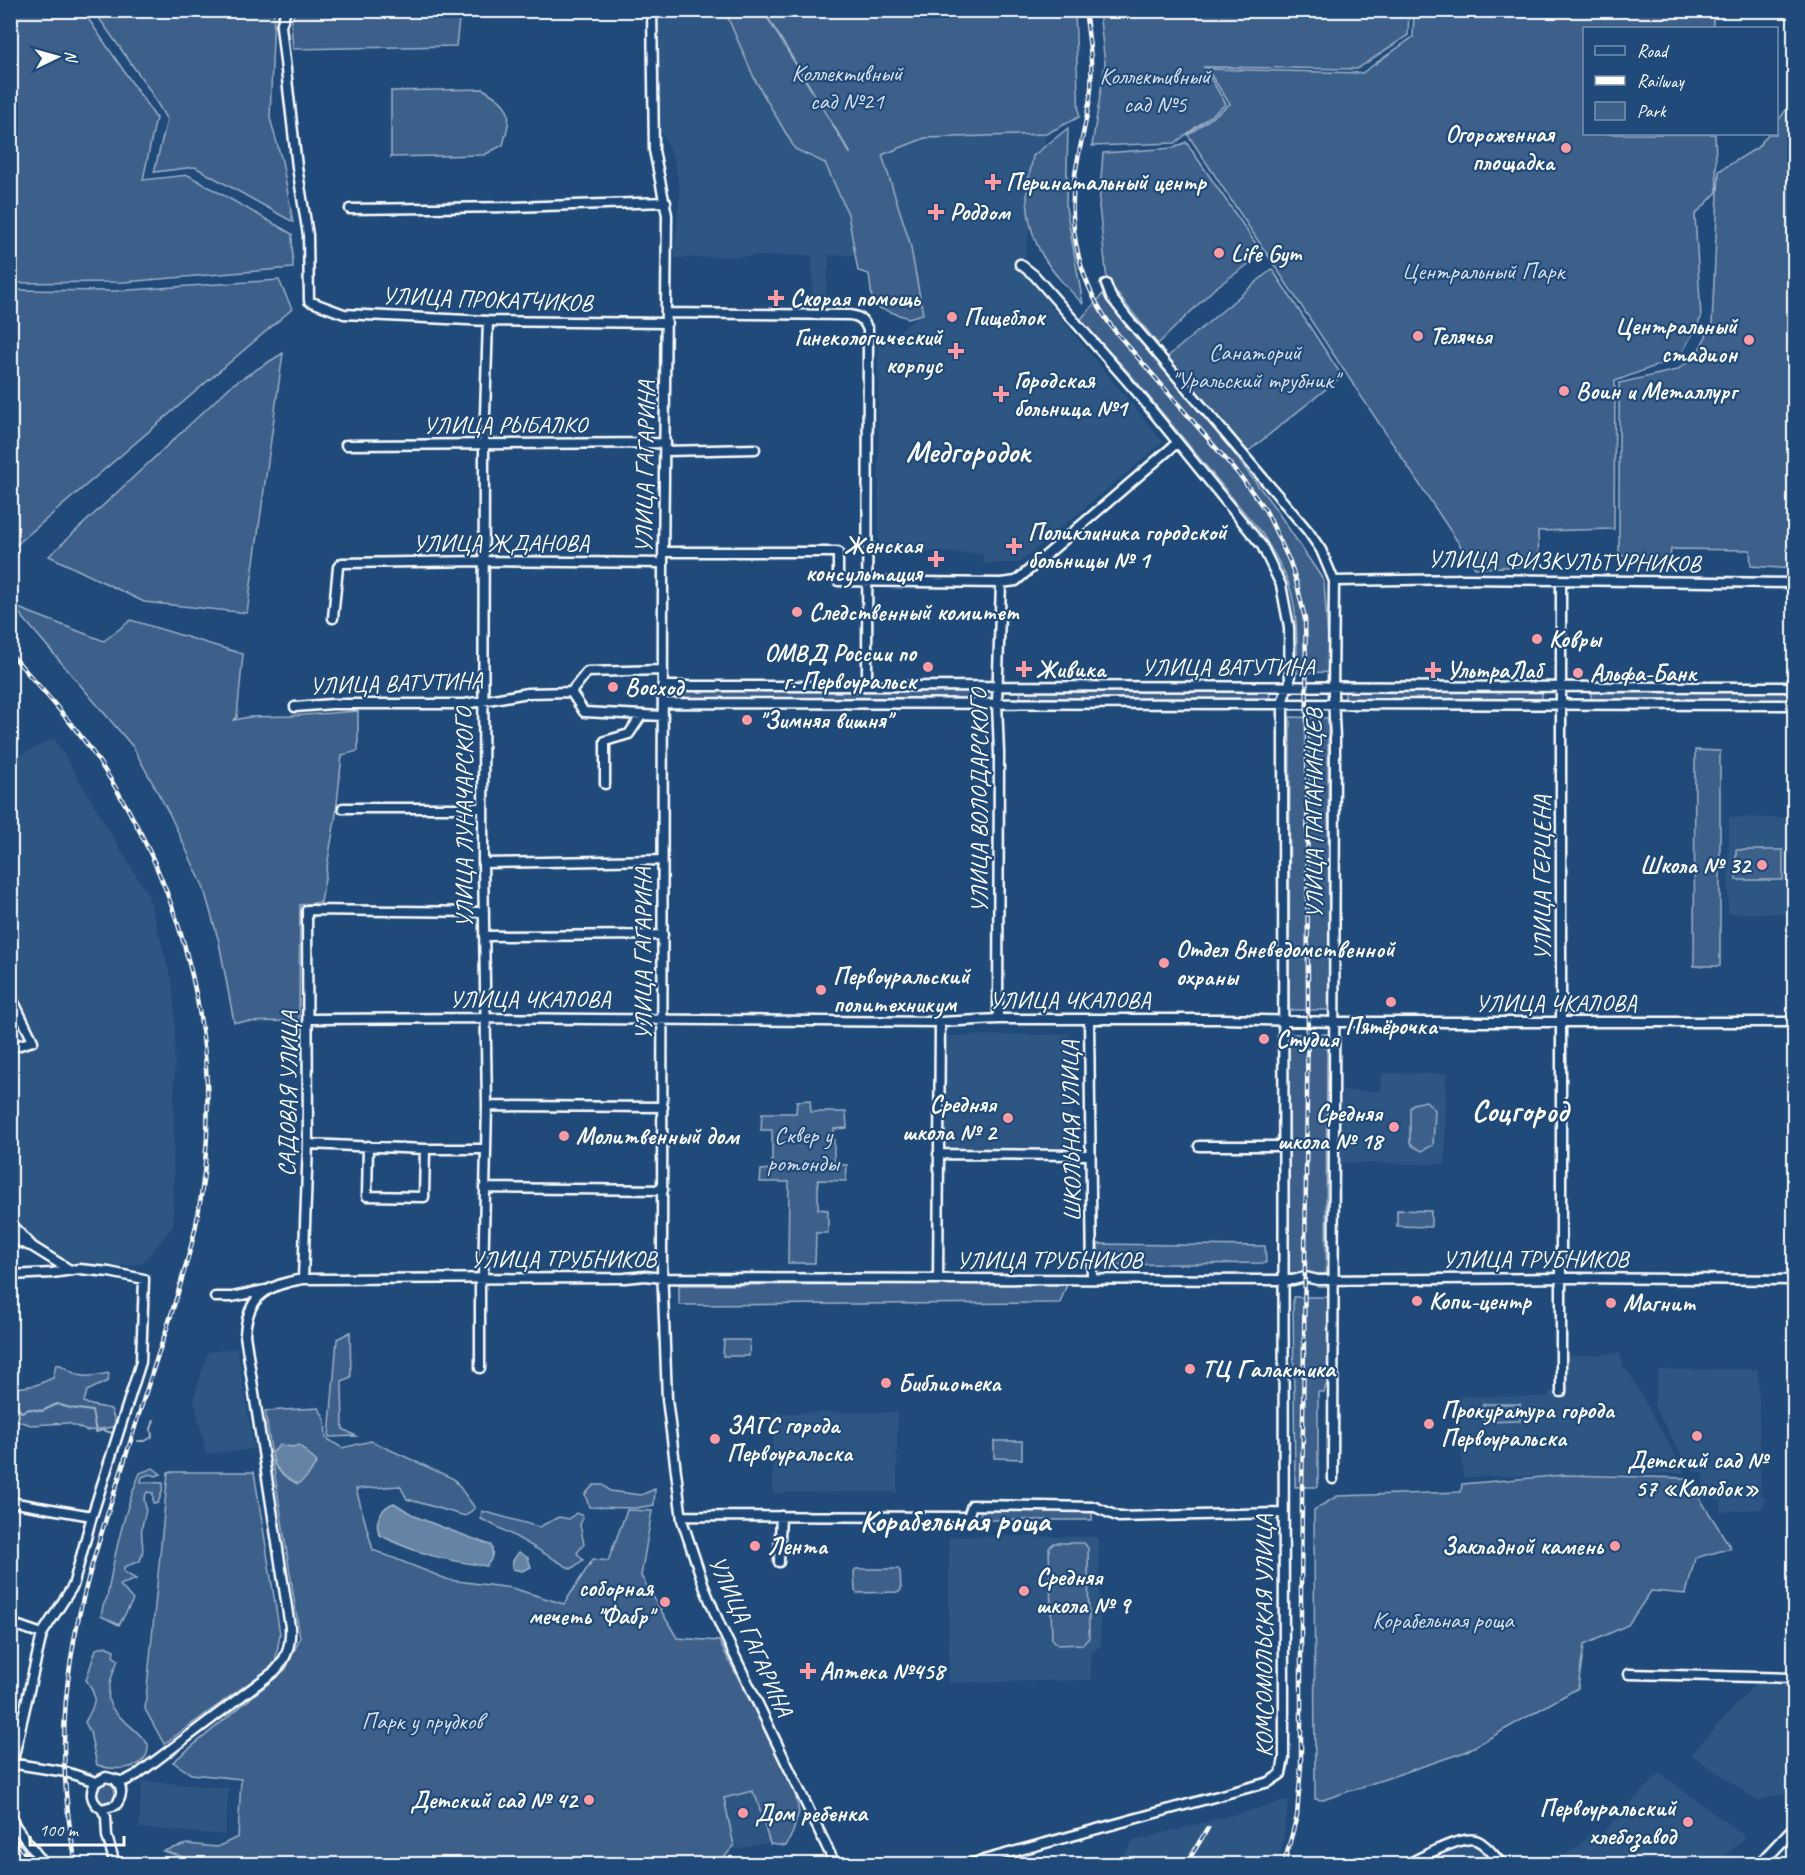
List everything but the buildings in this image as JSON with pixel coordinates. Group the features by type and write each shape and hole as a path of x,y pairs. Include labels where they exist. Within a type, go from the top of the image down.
{"main road":[{"path":"1760,1864 1794,1828"}],"street":[{"name":"УЛИЦА ПРОКАТЧИКОВ","path":"286,10 280,26 297,167 308,235 309,301 344,314 488,321 667,323"},
{"name":"УЛИЦА ГАГАРИНА","path":"652,10 654,150 667,215 662,860 662,1278 667,1399 682,1516 702,1580 720,1625 836,1864"},
{"path":"350,208 513,207 666,202"},
{"name":"УЛИЦА ПАПАНИНЦЕВ","path":"1020,264 1034,275 1135,390 1262,546 1281,585 1289,627 1289,687 1283,695 1284,1280"},
{"name":"УЛИЦА ПАПАНИНЦЕВ","path":"1106,284 1111,297 1128,319 1308,531 1321,550 1334,581 1333,1479"},
{"path":"667,313 849,315 858,316 868,330 867,686"},
{"name":"УЛИЦА ЛУНАЧАРСКОГО","path":"480,1368 487,1106 484,1018 483,702 484,445 488,321"},
{"path":"663,552 838,552 838,581 1001,583 1016,581 1177,443"},
{"name":"УЛИЦА РЫБАЛКО","path":"346,446 484,445 755,449"},
{"name":"УЛИЦА ЖДАНОВА","path":"333,618 340,564 485,561 663,563"},
{"name":"УЛИЦА ФИЗКУЛЬТУРНИКОВ","path":"1334,581 1414,579 1794,583"},
{"name":"УЛИЦА ГЕРЦЕНА","path":"1560,1392 1561,581"},
{"name":"УЛИЦА ВОЛОДАРСКОГО","path":"998,1019 999,736 997,703 1001,583"},
{"path":"663,670 587,672 571,692 584,712 663,716"},
{"name":"УЛИЦА ВАТУТИНА","path":"663,686 1794,687"},
{"name":"УЛИЦА ВАТУТИНА","path":"295,707 332,704 465,704 528,693 571,692"},
{"name":"УЛИЦА ВАТУТИНА","path":"663,703 1794,705"},
{"path":"605,784 605,741 629,734 641,716"},
{"path":"343,807 483,808"},
{"path":"483,863 662,860"},
{"name":"САДОВАЯ УЛИЦА","path":"303,1279 308,1144 308,910 483,912"},
{"path":"484,936 663,936"},
{"path":"10,994 33,1041 10,1048"},
{"name":"УЛИЦА ЧКАЛОВА","path":"309,1019 484,1018 940,1022 998,1019 1216,1019 1283,1022 1794,1022"},
{"name":"ШКОЛЬНАЯ УЛИЦА","path":"1089,1019 1092,1280"},
{"path":"938,1279 940,1022"},
{"path":"487,1106 663,1107"},
{"path":"308,1144 486,1149"},
{"path":"368,1146 367,1196 424,1197 425,1149"},
{"path":"1199,1146 1284,1146"},
{"path":"938,1154 1090,1155"},
{"path":"484,1188 663,1190"},
{"path":"10,1223 33,1247"},
{"path":"10,1238 33,1247 70,1270"},
{"path":"10,1275 70,1270 109,1272 144,1279 141,1362 92,1516 73,1586 42,1634 10,1773"},
{"name":"УЛИЦА ТРУБНИКОВ","path":"215,1297 232,1297 303,1279 624,1278 645,1276 662,1278 1092,1280 1284,1280 1305,1277 1334,1280 1561,1278 1794,1280"},
{"name":"КОМСОМОЛЬСКАЯ УЛИЦА","path":"969,1864 1269,1782 1281,1774 1284,1758 1284,1280"},
{"path":"121,1784 149,1766 275,1671 290,1647 290,1627 245,1335 248,1313 257,1298 266,1290"},
{"path":"10,1503 92,1516"},
{"path":"682,1516 968,1517 972,1505 1095,1507 1119,1517 1283,1513"},
{"path":"779,1562 781,1516"},
{"path":"10,1623 42,1634"},
{"path":"1629,1674 1794,1678"},
{"path":"11,1763 66,1772 93,1783 106,1777 121,1784"},
{"path":"93,1783 92,1798 106,1811"},
{"path":"106,1811 120,1800 121,1784"},
{"path":"106,1811 107,1836 115,1864"},
{"path":"10,1815 16,1827 44,1864"},
{"path":"1407,1864 1460,1841 1470,1839 1479,1841 1502,1864"}],"shaded area":[{"path":"657,11 725,11 755,80 795,149 825,163 848,214 855,255 829,255 825,304 813,305 812,255 674,258 680,192 674,159 654,118"},
{"name":"Городская больница №1","path":"1046,134 1022,271 1163,442 1019,563 983,563 983,554 879,550 878,346 923,314 910,243 882,155 925,138"},
{"path":"54,738 148,895 172,982 175,1013 173,1227 141,1264 98,1268 50,1256 11,1215 10,752 16,758"},
{"name":"Школа № 32","path":"1729,817 1794,818 1794,914 1728,913"},
{"name":"Средняя школа № 2","path":"1070,1034 1072,1147 945,1149 944,1036"},
{"name":"Средняя школа № 18","path":"1382,1073 1446,1074 1445,1164 1341,1163 1342,1091 1381,1091"},
{"path":"237,1348 254,1449 206,1454 194,1398 208,1352"},
{"path":"1620,1353 1624,1369 1628,1371 1685,1473 1463,1477 1458,1396 1548,1397 1550,1392 1564,1391 1564,1356"},
{"path":"1758,1369 1761,1496 1766,1498 1762,1509 1721,1512 1721,1500 1715,1500 1715,1494 1704,1495 1703,1472 1693,1472 1693,1466 1688,1466 1654,1407 1658,1370"},
{"path":"897,1412 897,1492 773,1493 773,1413"},
{"path":"280,1445 293,1447 299,1445 317,1462 307,1477 298,1484 284,1475 275,1464 272,1453"},
{"path":"394,1503 419,1518 491,1545 490,1561 486,1566 444,1559 405,1547 380,1535 377,1526 380,1516 385,1508"},
{"name":"Средняя школа № 9","path":"949,1537 1098,1537 1101,1645 1091,1654 1091,1680 949,1683"},
{"path":"519,1552 528,1558 531,1567 522,1571 512,1567 513,1560"},
{"path":"1757,1682 1794,1685 1794,1791 1757,1801 1691,1754"},
{"name":"Дом ребенка","path":"770,1772 792,1838 712,1854 697,1788"},
{"name":"Первоуральский хлебозавод","path":"1660,1773 1746,1837 1716,1864 1570,1864 1574,1861 1566,1854 1575,1849 1594,1830 1599,1836"},
{"path":"142,1781 229,1788 225,1835 139,1828"},
{"path":"1289,1800 1282,1848 1274,1864 1118,1864 1133,1841"},
{"path":"1465,1842 1477,1846 1495,1864 1408,1864"}],"green space":[{"name":"Коллективный сад №5","path":"1409,10 1408,35 1357,69 1204,67 1226,104 1175,143 1092,146 1105,64 1099,11"},
{"path":"10,11 83,11 156,118 143,180 188,175 292,234 293,268 124,282 11,283"},
{"path":"94,11 274,11 270,118 282,161 293,222 195,167 154,172 167,120 147,86"},
{"path":"295,11 460,11 456,46 293,49 291,24"},
{"name":"Коллективный сад №21","path":"725,11 1075,11 1079,117 1046,134 925,138 882,155 910,243 923,314 908,318 873,306 869,274 858,271 848,214 825,163 795,149 755,80"},
{"name":"Центральный Парк","path":"1414,11 1713,11 1713,27 1583,27 1583,135 1715,135 1717,192 1695,215 1701,318 1680,357 1615,381 1614,529 1538,531 1539,566 1475,568 1188,135 1230,104 1207,69 1362,73 1413,37"},
{"path":"483,89 500,101 508,112 508,125 503,145 484,155 391,157 391,91"},
{"name":"Центральный стадион","path":"1794,99 1794,569 1751,566 1750,550 1671,549 1669,567 1619,555 1619,383 1677,370 1696,355 1712,325 1719,171 1757,148 1767,135 1778,135 1778,121"},
{"path":"1068,128 1066,207 1083,304 1043,257 1032,231 1027,198 1033,156"},
{"path":"1186,142 1263,254 1215,288 1158,344 1107,281 1099,206 1103,153 1174,148"},
{"name":"Санаторий \"Уральский трубник\"","path":"1272,269 1342,376 1245,454 1166,358"},
{"path":"279,280 292,309 15,546 10,541 11,290 115,291"},
{"path":"1103,294 1195,402 1275,508 1324,581 1330,672 1297,673 1296,629 1292,595 1284,572 1263,535 1131,375 1080,320"},
{"path":"283,353 247,613 144,602 49,556 233,384"},
{"path":"13,606 104,641 131,620 243,654 237,717 234,720 249,717 358,711 358,751 342,755 336,814 321,902 300,905 299,1021 234,1022 219,942 203,886 170,815 133,747"},
{"path":"676,689 992,690 992,699 677,700"},
{"path":"1021,689 1269,690 1270,700 1020,699"},
{"path":"1591,689 1794,690 1794,700 1591,701"},
{"path":"1345,690 1542,690 1542,701 1345,700"},
{"path":"1290,717 1328,718 1329,1010 1289,1010"},
{"path":"1695,750 1720,751 1720,966 1694,966"},
{"path":"1736,850 1783,850 1783,880 1736,880"},
{"path":"1288,1034 1327,1034 1326,1274 1288,1274"},
{"name":"Сквер у ротонды","path":"810,1100 811,1112 846,1112 847,1128 834,1129 834,1164 847,1165 846,1181 818,1180 818,1209 828,1210 828,1233 816,1233 815,1263 788,1263 789,1182 760,1182 761,1170 772,1169 772,1130 761,1130 762,1113 796,1113 797,1101"},
{"path":"1426,1101 1435,1110 1433,1145 1422,1151 1410,1142 1410,1108 1413,1104"},
{"path":"1397,1210 1431,1211 1431,1227 1397,1226"},
{"path":"1098,1244 1265,1246 1266,1263 1099,1265"},
{"path":"1067,1284 1060,1303 679,1305 679,1285"},
{"path":"1293,1297 1329,1297 1328,1380 1324,1392 1318,1392 1318,1487 1295,1487"},
{"path":"350,1332 351,1377 342,1381 343,1429 356,1436 329,1437 337,1339"},
{"path":"724,1340 750,1340 749,1356 723,1356"},
{"path":"56,1364 82,1376 109,1373 108,1381 87,1391 84,1402 111,1409 115,1421 113,1427 87,1431 68,1423 31,1425 15,1420 11,1415 11,1389 36,1385 53,1378"},
{"path":"1483,1404 1520,1404 1520,1421 1484,1422"},
{"name":"Парк у прудков","path":"319,1408 325,1420 326,1438 342,1448 371,1441 454,1479 475,1508 465,1516 407,1499 400,1486 356,1489 373,1550 449,1580 512,1588 564,1604 593,1559 608,1561 627,1510 652,1511 641,1576 677,1638 719,1641 794,1787 799,1812 786,1846 770,1844 756,1797 752,1791 724,1798 734,1846 718,1864 198,1864 197,1861 163,1851 187,1844 217,1847 238,1837 241,1779 191,1774 173,1762 286,1669 300,1638 265,1411"},
{"path":"994,1441 1022,1441 1022,1459 994,1458"},
{"path":"153,1468 161,1474 142,1477 141,1482 163,1483 162,1492 158,1503 153,1503 153,1493 147,1492 144,1499 146,1511 142,1532 142,1556 140,1561 124,1567 124,1572 136,1579 120,1585 133,1600 119,1625 101,1616 103,1606 107,1598 120,1535 134,1488 140,1473"},
{"path":"168,1472 254,1472 280,1634 275,1664 164,1744 145,1709"},
{"name":"Корабельная роща","path":"1564,1475 1687,1478 1731,1548 1695,1558 1686,1594 1651,1591 1628,1625 1584,1645 1578,1688 1465,1752 1323,1800 1315,1799 1314,1510 1337,1496 1461,1492 1462,1484"},
{"path":"594,1485 603,1485 610,1491 641,1495 655,1489 654,1505 636,1508 589,1507 585,1494"},
{"path":"1092,1508 1092,1520 980,1520 981,1509"},
{"path":"482,1511 539,1527 559,1517 569,1519 576,1513 583,1516 580,1525 584,1544 577,1553 583,1560 571,1569 481,1519"},
{"path":"1054,1543 1084,1543 1088,1548 1089,1638 1083,1644 1058,1645 1052,1640 1049,1548"},
{"path":"856,1569 898,1569 901,1590 899,1592 857,1593 854,1571"},
{"path":"105,1646 114,1650 113,1656 118,1660 108,1692 109,1702 119,1717 148,1744 147,1754 143,1760 131,1767 110,1768 97,1765 90,1732 85,1722 94,1701 93,1691 86,1680 96,1649"},
{"path":"106,1782 114,1785 117,1793 114,1801 106,1804 98,1801 95,1793 98,1785"}],"waterway":[{"path":"763,10 850,153"},
{"path":"10,1399 21,1412 30,1409 42,1411 57,1404 92,1411 96,1432 103,1430 112,1433"},
{"path":"138,1441 145,1441 152,1437 151,1429 154,1420"}],"railway":[{"path":"1085,10 1091,54 1091,87 1073,196 1075,237 1085,277 1093,296 1115,331 1241,477 1266,511 1290,562 1305,619 1308,1012 1301,1766 1297,1816 1284,1864"},
{"path":"10,653 89,747 123,801 152,857 175,915 192,975 203,1037 207,1099 205,1162 193,1239 98,1545 75,1636 65,1710 64,1736 68,1814 76,1864"},
{"path":"1186,1864 1208,1828"},
{"path":"10,1834 33,1864"}],"place":[{"name":"Огороженная площадка","path":"1566,148"},
{"name":"Перинатальный центр","path":"993,182"},
{"name":"Роддом","path":"936,212"},
{"name":"Life Gym","path":"1219,253"},
{"name":"Скорая помощь","path":"776,298"},
{"name":"Пищеблок","path":"952,317"},
{"name":"Телячья","path":"1418,336"},
{"name":"Центральный стадион","path":"1749,340"},
{"name":"Гинекологический корпус","path":"956,351"},
{"name":"Воин и Металлург","path":"1564,391"},
{"name":"Городская больница №1","path":"1001,394"},
{"name":"Поликлиника городской больницы № 1","path":"1014,546"},
{"name":"Женская консультация","path":"936,559"},
{"name":"Следственный комитет","path":"797,612"},
{"name":"Ковры","path":"1537,639"},
{"name":"ОМВД России по г. Первоуральск","path":"928,667"},
{"name":"Живика","path":"1024,669"},
{"name":"УльтраЛаб","path":"1433,670"},
{"name":"Альфа-Банк","path":"1578,673"},
{"name":"Восход","path":"613,687"},
{"name":"\"Зимняя вишня\"","path":"747,720"},
{"name":"Школа № 32","path":"1762,865"},
{"name":"Отдел Вневедомственной охраны","path":"1164,963"},
{"name":"Первоуральский политехникум","path":"821,990"},
{"name":"Пятёрочка","path":"1391,1002"},
{"name":"Студия","path":"1264,1039"},
{"name":"Средняя школа № 2","path":"1008,1118"},
{"name":"Средняя школа № 18","path":"1394,1127"},
{"name":"Молитвенный дом","path":"564,1136"},
{"name":"Копи-центр","path":"1417,1301"},
{"name":"Магнит","path":"1611,1303"},
{"name":"ТЦ Галактика","path":"1190,1369"},
{"name":"Библиотека","path":"886,1383"},
{"name":"Прокуратура города Первоуральска","path":"1429,1424"},
{"name":"Детский сад № 57 «Колобок»","path":"1697,1436"},
{"name":"ЗАГС города Первоуральска","path":"715,1439"},
{"name":"Лента","path":"755,1546"},
{"name":"Закладной камень","path":"1615,1546"},
{"name":"Средняя школа № 9","path":"1024,1591"},
{"name":"соборная мечеть \"Фабр\"","path":"665,1602"},
{"name":"Аптека №458","path":"808,1671"},
{"name":"Детский сад № 42","path":"589,1800"},
{"name":"Дом ребенка","path":"743,1813"},
{"name":"Первоуральский хлебозавод","path":"1688,1822"}],"district":[{"name":"Медгородок","path":"968,452"},
{"name":"Соцгород","path":"1520,1111"},
{"name":"Корабельная роща","path":"955,1521"}]}
